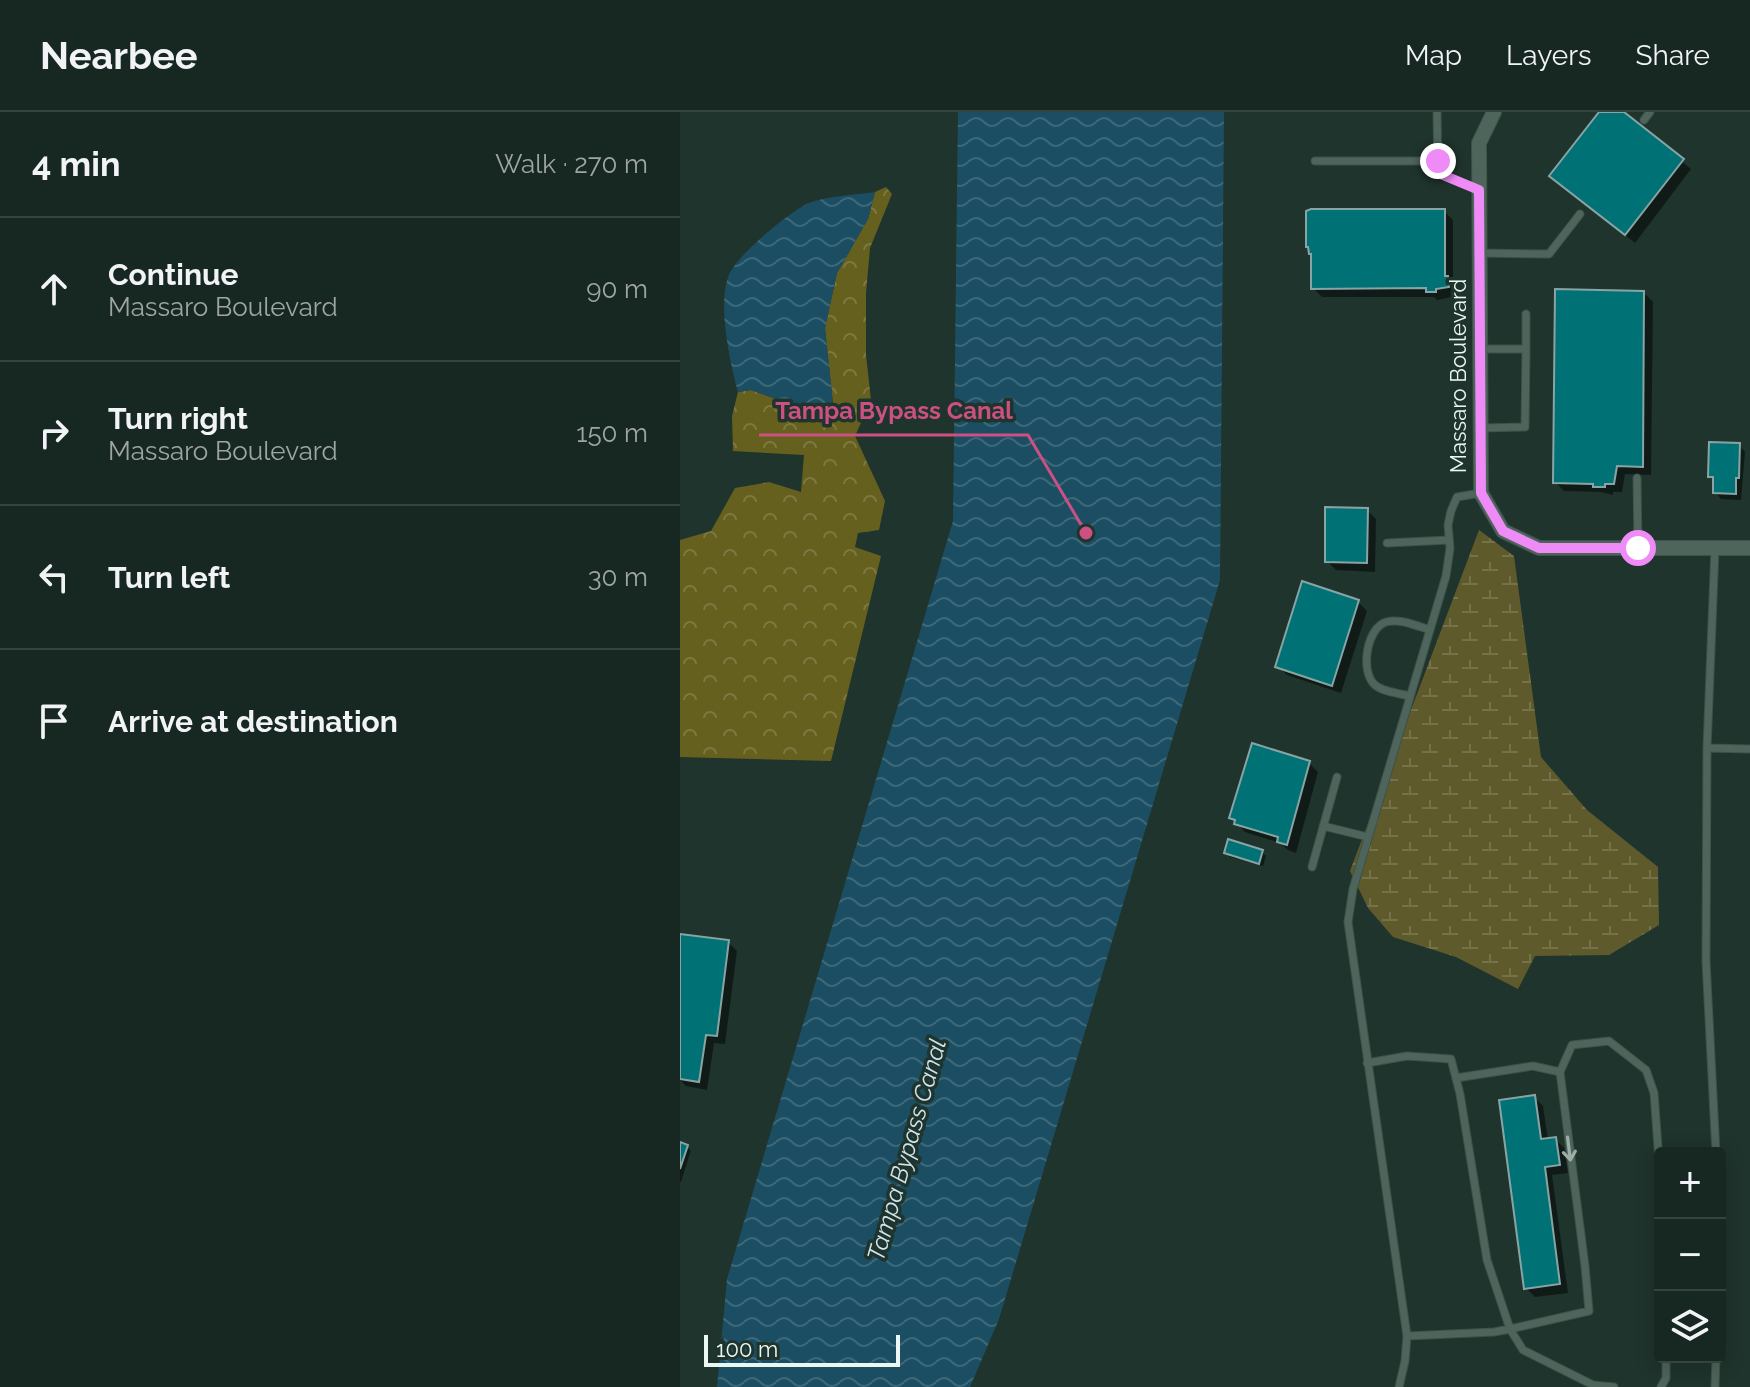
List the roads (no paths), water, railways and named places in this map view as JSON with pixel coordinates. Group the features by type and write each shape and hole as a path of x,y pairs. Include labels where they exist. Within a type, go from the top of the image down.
{"street":[{"name":"Massaro Boulevard","path":"1494,112 1479,143 1481,493 1503,531 1539,548 1750,548"}],"lane":[{"path":"1437,112 1438,173 1479,190"},
{"path":"1644,120 1650,112"},
{"path":"1315,161 1438,161"},
{"path":"1480,253 1549,254 1580,214"},
{"path":"1481,428 1525,427 1526,314"},
{"path":"1480,349 1526,349"},
{"path":"1637,478 1638,548"},
{"path":"1399,1387 1407,1336 1348,922 1353,889 1446,576 1451,511 1457,497 1481,493"},
{"path":"1387,543 1449,540"},
{"path":"1715,548 1707,748 1706,961 1716,1147"},
{"path":"1409,696 1377,687 1371,681 1367,664 1373,636 1378,627 1388,621 1401,621 1430,630"},
{"path":"1707,748 1750,749"},
{"path":"1312,867 1337,777"},
{"path":"1323,826 1368,837"},
{"path":"1407,1336 1494,1332 1589,1311 1560,1072 1572,1045 1609,1041 1646,1070 1654,1093 1658,1147"},
{"path":"1367,1063 1407,1056 1451,1059 1487,1260 1510,1329 1523,1350 1593,1385 1614,1387"},
{"path":"1456,1078 1533,1066 1560,1072"},
{"path":"1661,1387 1666,1378 1666,1363"},
{"path":"1715,1387 1716,1363"}],"water":[{"path":"958,112 1224,112 1220,580 999,1319 970,1387 717,1387 727,1279 953,521"},
{"path":"875,192 868,219 837,273 825,328 833,404 809,411 751,390 738,392 724,317 726,287 734,266 764,235 807,204 831,197"}],"place":[{"name":"Tampa Bypass Canal","path":"1086,533"}]}
